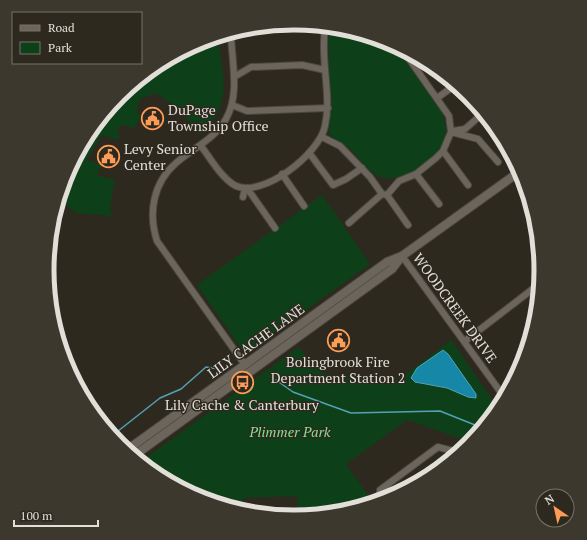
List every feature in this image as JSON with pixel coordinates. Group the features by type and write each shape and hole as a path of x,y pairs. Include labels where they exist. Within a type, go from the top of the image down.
{"street":[{"path":"201,146 223,176 235,185 246,188 256,188 266,185 310,154 322,137 328,108 325,70 326,32"},
{"path":"231,38 234,77 232,105 226,119 215,134 201,146 176,163 162,179 151,210 153,229 157,241 250,372"},
{"path":"349,222 384,195 399,181 416,174 443,151 451,132 449,116 436,98 417,64"},
{"path":"234,77 251,67 302,65 325,70"},
{"path":"436,98 450,89"},
{"path":"232,105 247,111 328,108"},
{"path":"451,132 465,129 478,117"},
{"path":"451,132 478,139 498,162"},
{"path":"322,137 340,146 362,168 408,225"},
{"path":"443,151 468,185"},
{"path":"310,154 333,185 346,180 362,168"},
{"path":"282,174 304,206"},
{"path":"416,174 439,204"},
{"name":"LILY CACHE LANE","path":"131,447 386,262 402,256 514,176"},
{"path":"244,197 246,188"},
{"path":"246,188 275,228"},
{"name":"LILY CACHE LANE","path":"138,453 392,269 402,256"},
{"name":"WOODCREEK DRIVE","path":"402,256 500,391"},
{"path":"465,341 533,289"},
{"path":"380,494 380,490 438,447 451,451"}],"green space":[{"path":"329,33 356,38 385,48 402,56 442,113 445,120 446,135 443,143 426,162 418,168 409,173 392,178 379,176 374,174 351,150 329,133 330,105 328,39"},
{"path":"213,44 219,46 224,83 221,104 217,114 201,135 180,112 162,97 155,93 140,99 136,111 141,117 133,129 126,125 120,126 117,131 120,136 117,140 102,135 87,160 101,165 97,175 115,180 110,208 113,216 76,213 66,205 63,205 66,193 78,164 103,124 124,100 160,70 174,62"},
{"path":"322,195 370,264 245,354 197,285"},
{"name":"Plimmer Park","path":"451,340 494,402 484,416 463,440 407,420 346,464 370,497 356,502 325,508 298,510 297,496 246,498 238,503 231,502 202,492 173,478 145,458 299,347 314,366 325,374 397,381"}],"water":[{"path":"443,350 448,354 476,394 476,398 468,397 447,388 415,382 411,378 417,368"}],"waterway":[{"path":"117,432 160,398 181,389 206,367 218,369"},
{"path":"276,380 293,392 351,413 440,411 476,425"}],"place":[{"name":"DuPage Township Office","path":"152,118"},
{"name":"Levy Senior Center","path":"108,157"},
{"name":"Bolingbrook Fire Department Station 2","path":"338,340"},
{"name":"Lily Cache & Canterbury","path":"242,383"}]}
